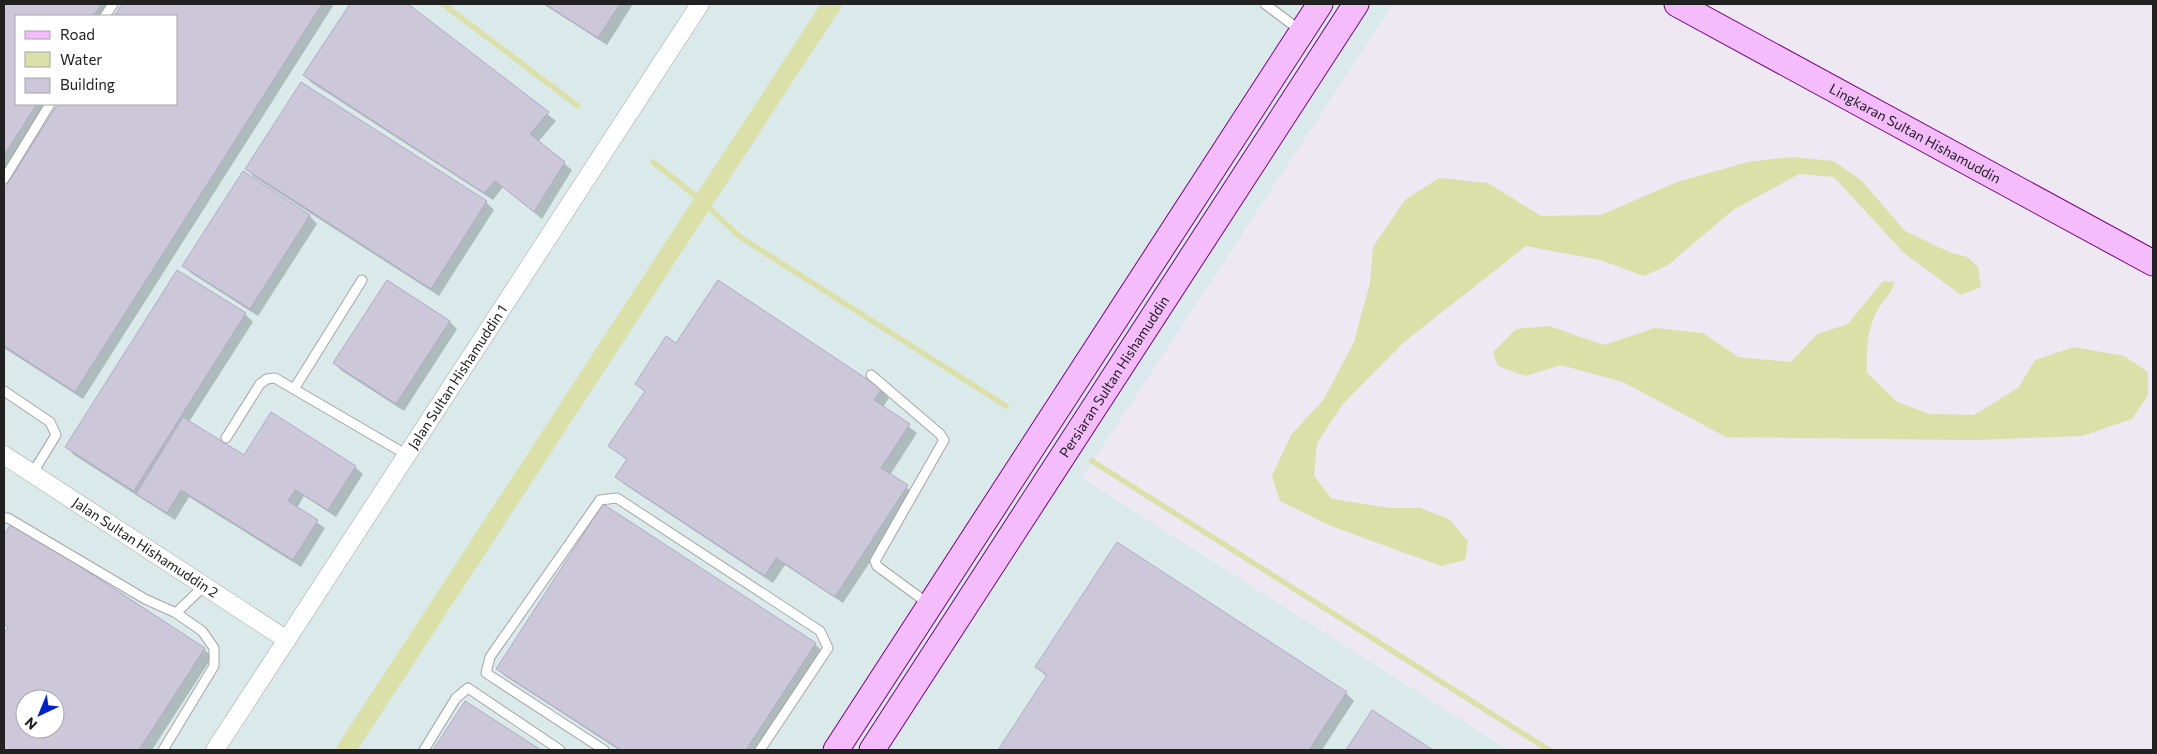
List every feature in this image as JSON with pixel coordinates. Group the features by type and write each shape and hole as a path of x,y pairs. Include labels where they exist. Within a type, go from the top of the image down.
{"street":[{"name":"Jalan Sultan Hishamuddin 1","path":"215,750 700,4"},
{"path":"836,750 1320,4"},
{"name":"Persiaran Sultan Hishamuddin","path":"872,750 1356,4"},
{"name":"Lingkaran Sultan Hishamuddin","path":"1676,4 2153,263"},
{"path":"1210,172 1237,188"},
{"name":"Jalan Sultan Hishamuddin 2","path":"4,455 287,640"}],"lane":[{"path":"106,15 113,4"},
{"path":"1265,4 1302,31"},
{"path":"4,178 49,105"},
{"path":"294,389 362,280"},
{"path":"871,375 940,434 944,440 875,561 877,566 930,605"},
{"path":"226,438 260,384 267,379 275,378 407,455"},
{"path":"4,391 50,422 56,435 32,474"},
{"path":"604,750 486,673 490,657 600,500 616,498 820,632 828,648 760,750"},
{"path":"4,518 8,518 145,599 176,612 202,631 214,648 214,666 163,750"},
{"path":"176,612 204,586"},
{"path":"424,750 456,698 468,688 560,750"}],"shaded area":[{"path":"4,4 1393,4 1082,478 1508,750 4,750"}],"water":[{"path":"1792,157 1833,161 1861,180 1905,231 1949,252 1967,257 1978,267 1981,287 1961,295 1904,253 1834,177 1799,174 1733,210 1668,265 1644,276 1600,260 1526,246 1404,342 1342,405 1317,443 1314,476 1332,499 1390,508 1420,508 1449,519 1468,541 1465,560 1441,566 1331,526 1280,501 1272,476 1291,435 1324,399 1354,342 1370,283 1373,247 1405,200 1439,178 1488,183 1541,216 1601,215 1677,182 1748,162"},
{"path":"1883,281 1894,282 1892,290 1874,316 1869,332 1867,373 1897,402 1930,414 1974,415 2018,388 2035,360 2074,347 2124,356 2148,372 2148,395 2132,419 2082,436 1974,440 1726,437 1623,382 1561,365 1525,376 1498,366 1493,352 1516,329 1549,326 1604,345 1655,328 1703,333 1738,357 1791,362 1817,334 1848,324"}],"building":[{"path":"4,4 102,4 94,15 15,15 15,105 36,105 4,155"},
{"path":"122,4 322,4 75,392 4,346 4,189 57,105 178,105 178,15 115,15"},
{"path":"350,4 408,4 549,112 530,134 565,162 534,212 495,181 484,193 303,75"},
{"path":"545,4 620,4 598,38"},
{"path":"301,82 487,201 431,289 245,169"},
{"path":"243,171 310,215 250,309 182,266"},
{"path":"177,270 246,313 134,491 65,447"},
{"path":"387,280 450,321 396,404 333,363"},
{"path":"718,280 882,389 874,400 910,424 881,468 908,485 835,597 776,558 765,576 615,477 627,459 608,446 645,391 635,384 666,336 676,343"},
{"path":"271,412 356,466 328,510 295,490 288,501 318,520 293,560 181,490 167,513 136,494 183,417 244,455"},
{"path":"603,504 816,643 746,750 621,750 496,669"},
{"path":"12,522 205,648 139,750 4,750 4,634 8,627 4,624 4,535"},
{"path":"1117,542 1347,692 1309,750 998,750 1047,675 1035,667"},
{"path":"465,701 541,750 433,750"},
{"path":"1372,710 1433,750 1346,750"}],"waterway":[{"path":"443,4 578,106"},
{"path":"346,750 832,4"},
{"path":"653,162 703,202 740,237 1006,406"},
{"path":"1092,461 1549,750"}]}
